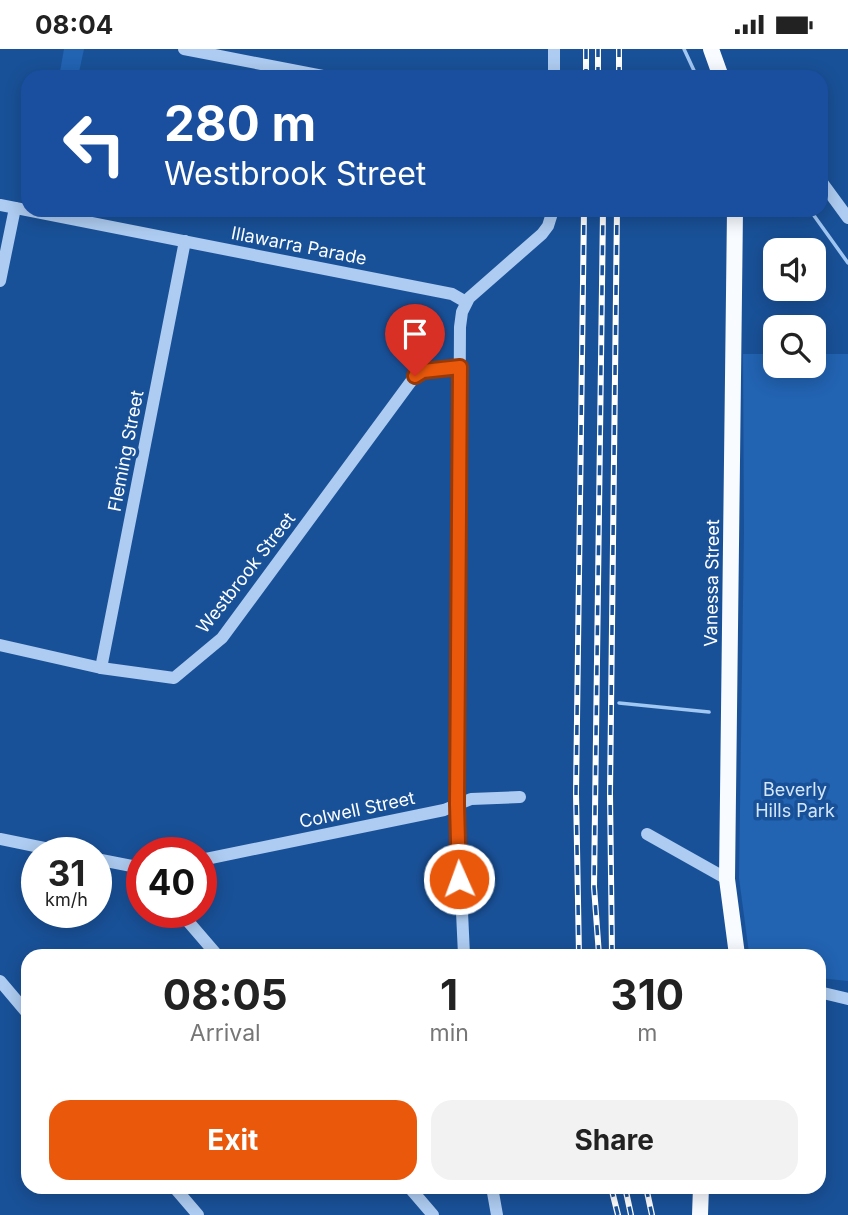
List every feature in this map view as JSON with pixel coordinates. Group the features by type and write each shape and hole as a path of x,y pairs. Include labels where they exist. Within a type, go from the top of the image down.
{"main road":[{"path":"711,49 718,70"},
{"name":"Vanessa Street","path":"735,217 727,879 736,949"},
{"path":"700,1215 701,1194"}],"street":[{"path":"184,49 292,70"},
{"path":"554,49 554,70"},
{"path":"828,190 848,218"},
{"name":"Illawarra Parade","path":"0,205 21,209"},
{"path":"0,281 15,208"},
{"name":"Illawarra Parade","path":"61,217 452,294 466,302"},
{"path":"464,949 457,804 460,327 466,302 542,234 551,217"},
{"name":"Fleming Street","path":"101,668 185,241"},
{"name":"Westbrook Street","path":"0,645 101,668 174,678 222,638 415,376 423,371 460,367"},
{"name":"Colwell Street","path":"217,857 444,810 471,799 520,797"},
{"path":"647,834 727,879"},
{"path":"0,839 21,843"},
{"path":"193,928 211,949"},
{"path":"0,981 21,1006"},
{"path":"826,994 848,999"},
{"path":"180,1194 198,1215"},
{"path":"415,1194 433,1215"},
{"path":"493,1194 497,1215"}],"green space":[{"path":"64,49 84,49 80,70 60,70"},
{"name":"Beverly Hills Park","path":"743,354 763,354 763,378 826,378 826,354 848,354 848,981 826,979 826,949 748,949 739,878 744,532"}],"waterway":[{"path":"684,49 694,70"},
{"path":"815,217 848,263"},
{"path":"619,703 709,712"}],"railway":[{"path":"586,49 586,70"},
{"path":"598,49 598,70"},
{"path":"619,49 619,70"},
{"path":"579,949 576,793 584,217"},
{"path":"599,949 594,887 603,217"},
{"path":"612,949 610,793 617,217"},
{"path":"613,1194 618,1215"},
{"path":"626,1194 631,1215"},
{"path":"648,1194 652,1215"}],"route":[{"path":"415,376 423,371 460,367 457,804 459,879"}]}
